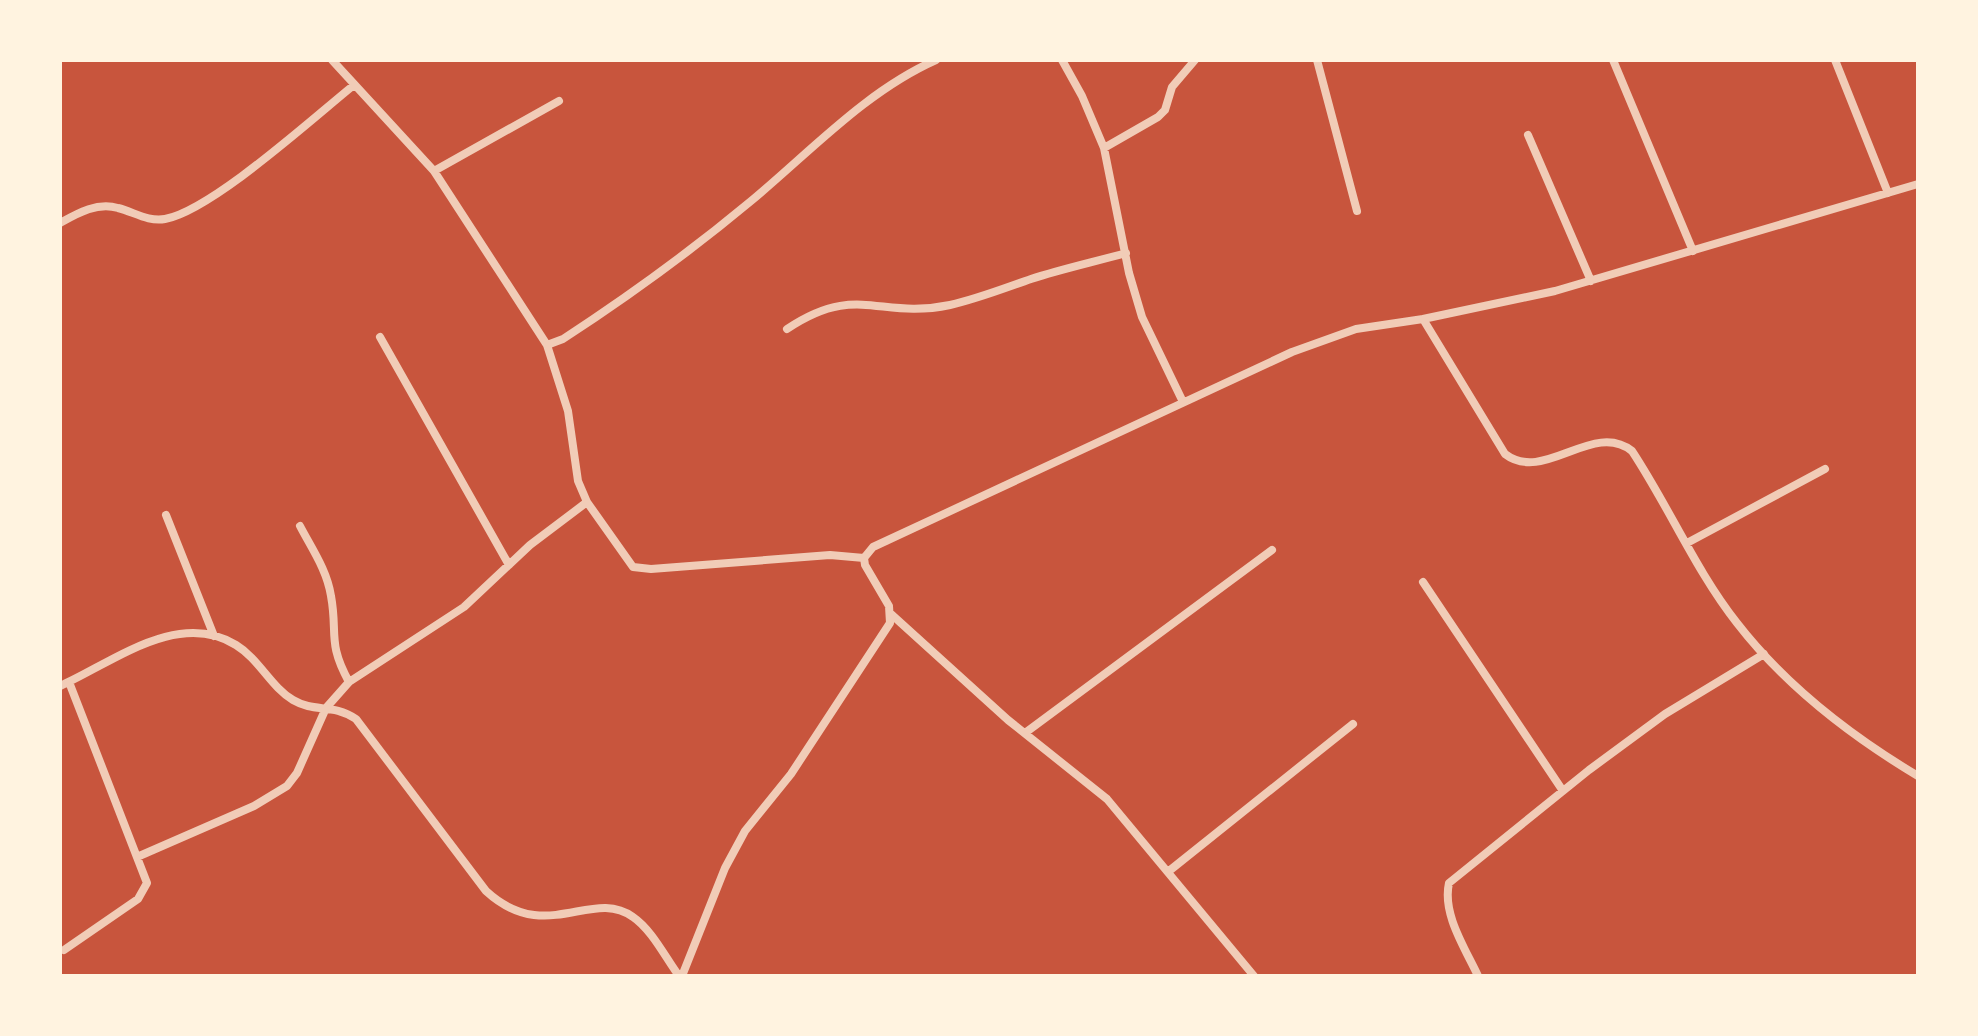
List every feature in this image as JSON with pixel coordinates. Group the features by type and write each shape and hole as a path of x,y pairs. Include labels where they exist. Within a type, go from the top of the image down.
{"street":[{"path":"332,60 434,171 547,345 561,382 578,481 587,502 628,563 641,570 830,555 864,558"},
{"path":"547,345 563,339 693,250 852,114 911,71 936,60"},
{"path":"1062,60 1082,96 1104,148 1142,317 1183,402"},
{"path":"1104,148 1158,117 1165,110 1172,87 1195,60"},
{"path":"1317,60 1357,211"},
{"path":"1613,60 1693,251"},
{"path":"1835,60 1888,193"},
{"path":"60,223 94,207 115,207 154,220 180,214 228,185 354,85"},
{"path":"434,171 559,101"},
{"path":"1528,135 1591,281"},
{"path":"864,558 873,547 1292,352 1343,334 1591,281 1918,184"},
{"path":"787,329 813,311 840,303 933,308 1126,253"},
{"path":"1423,319 1505,454 1522,464 1609,441 1623,444 1640,463 1736,622 1764,654 1817,704 1918,776"},
{"path":"380,337 509,565"},
{"path":"1687,543 1825,469"},
{"path":"137,857 254,806 287,786 297,773 326,708 349,682 464,607 509,565 587,502"},
{"path":"166,515 214,636"},
{"path":"300,526 327,575 332,599 333,646 349,682"},
{"path":"1025,733 1272,550"},
{"path":"864,558 891,614 1025,733 1107,799 1254,976"},
{"path":"1423,582 1563,791"},
{"path":"680,976 725,868 745,831 835,710 890,623 891,614"},
{"path":"64,950 145,890 147,883 64,684 128,651 168,636 192,632 234,643 250,655 291,699 339,708 356,719 486,891 500,903 520,913 548,918 598,908 617,909 642,924 680,976"},
{"path":"1478,976 1449,910 1446,898 1449,883 1665,714 1764,654"},
{"path":"1169,871 1353,724"}]}
